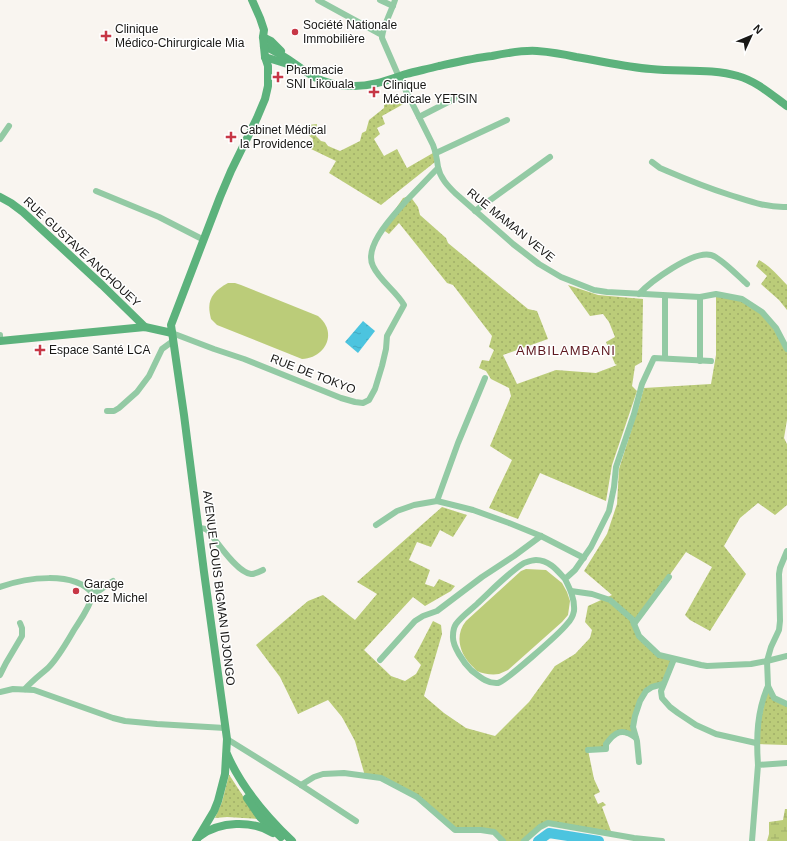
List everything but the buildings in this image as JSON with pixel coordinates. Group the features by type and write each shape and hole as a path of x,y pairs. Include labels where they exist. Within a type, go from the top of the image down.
{"street":[{"name":"AVENUE LOUIS BIGMAN IDJONGO","path":"197,839 214,811 218,801 225,774 226,740 171,325 231,171 265,99 268,86 263,37 264,30 252,0"},
{"path":"318,0 382,35 394,3 380,0"},
{"name":"RUE MAMAN VEVE","path":"382,35 383,42 399,77 436,153 438,168 442,178 448,186 513,244 534,260 561,277 594,290 664,296 700,297 716,294 742,299 762,312 776,328 787,349"},
{"path":"263,37 271,41 288,62"},
{"path":"264,46 275,51 288,62 301,68 308,74 336,85 368,86 426,69 477,58 536,51 557,53 649,69 666,71 720,72 731,74 750,81 787,106"},
{"path":"266,61 282,66 288,62"},
{"path":"419,117 458,97"},
{"path":"436,153 507,120"},
{"path":"0,139 9,126"},
{"path":"475,211 550,157"},
{"path":"652,162 660,168 709,188 766,206 787,207"},
{"name":"RUE DE TOKYO","path":"173,337 244,359 341,398 363,403 369,400 375,389 382,366 387,336 404,305 400,298 384,282 373,266 371,256 372,249 381,231 392,217 420,185 438,168"},
{"path":"96,191 159,217 204,240"},
{"name":"RUE GUSTAVE ANCHOUEY","path":"0,197 23,212 145,327"},
{"path":"639,294 644,288 676,266 694,257 705,254 711,255 724,264 746,284"},
{"path":"664,296 665,358"},
{"path":"700,297 700,360"},
{"path":"0,335 0,341 145,327 173,337 162,349 149,376 138,392 119,408 114,411 107,412"},
{"path":"565,580 584,558 609,511 616,467 634,414 642,384 654,358 712,361"},
{"path":"437,501 458,443 486,378"},
{"path":"376,524 397,511 414,505 437,501 473,510 540,536 584,558"},
{"path":"198,528 206,529 210,532 225,553 244,571 251,574 263,570"},
{"path":"380,660 415,621 436,611 540,536"},
{"path":"787,551 779,574 780,621 767,662 768,686 774,698 787,704"},
{"path":"534,560 543,561 554,567 565,580 574,600 574,611 572,618 560,632 514,672 498,683 488,682 483,680 466,664 456,647 453,635 456,624 509,575 525,563 534,560"},
{"path":"634,624 669,577"},
{"path":"0,587 37,578 67,579 78,582 90,590 93,594 92,600 61,651 48,668 34,679 25,689"},
{"path":"93,594 98,592 113,580"},
{"path":"571,591 592,594 610,600 632,619 639,636 659,655 701,666 752,664 767,662 787,656"},
{"path":"0,676 22,636 22,628 20,624"},
{"path":"674,659 661,691 662,698 670,707 696,725 716,734 756,743"},
{"path":"639,762 634,727 635,716 640,701 646,691 652,687 664,684"},
{"path":"752,841 758,765 756,743 760,709 768,686"},
{"path":"0,692 13,689 25,689 43,693 125,721 225,728"},
{"path":"588,750 606,749 606,744 617,732 630,733 636,738"},
{"path":"226,740 301,784 356,821"},
{"path":"226,753 250,794 292,841"},
{"path":"225,763 254,809 284,840"},
{"path":"758,765 787,763"},
{"path":"301,784 323,774 344,773 381,778 417,797 455,830 481,830 494,832 503,841"},
{"path":"205,827 214,822 235,819 256,820 278,827"},
{"path":"524,841 540,827 548,823 634,838 662,841"},
{"path":"197,839 213,828 219,826 250,825 259,826 266,829 284,840"}],"green space":[{"path":"403,95 407,102 382,116 385,124 377,128 380,134 374,139 384,156 397,149 407,168 433,153 435,162 381,205 329,173 336,161 311,149 313,139 305,132 307,125 317,124 316,136 328,146 340,151 360,141 362,133 366,131 369,120 384,108 384,105"},
{"path":"410,196 418,207 420,215 446,238 448,243 528,309 537,311 548,339 503,355 517,384 556,370 596,373 617,365 615,364 606,342 615,337 609,322 603,314 590,316 568,285 598,295 643,299 642,362 635,366 632,386 637,391 612,465 606,501 540,473 518,519 489,508 512,460 490,446 511,396 509,388 491,379 486,371 479,368 482,360 489,361 494,350 489,347 492,336 453,285 447,283 399,223 389,234 382,229 403,198"},
{"path":"759,260 770,268 787,285 787,310 779,300 761,284 767,276 756,266"},
{"path":"228,283 241,285 318,316 324,322 327,329 328,336 323,349 310,358 302,359 217,325 211,319 209,307 210,302 214,293"},
{"path":"716,294 742,299 762,312 787,349 787,420 784,438 787,444 787,505 775,515 758,503 740,518 724,546 746,574 710,631 690,620 685,615 712,567 686,552 635,624 639,636 659,655 674,659 663,684 646,691 635,716 636,738 617,733 606,749 588,750 594,779 600,792 594,795 598,804 603,802 606,805 602,807 612,834 548,823 524,841 503,841 494,832 455,830 417,797 381,778 365,776 355,741 342,717 328,700 298,714 280,677 256,645 308,601 323,595 355,620 377,594 357,582 442,507 467,515 453,537 440,530 431,547 417,542 409,560 430,570 425,584 434,587 439,579 455,586 451,591 425,606 413,597 364,650 391,676 405,681 416,674 421,665 414,657 433,621 441,625 442,634 424,696 444,713 466,728 495,736 529,702 555,666 575,654 590,638 592,630 585,622 588,606 612,595 584,571 607,534 617,504 619,469 644,388 711,384 716,355"},
{"path":"526,569 546,570 562,583 570,601 568,615 508,670 499,674 485,674 477,671 464,656 460,645 459,639 462,627 466,621 521,571"},
{"path":"768,686 774,698 787,704 787,745 756,744"},
{"path":"230,775 258,819 227,817 215,818 222,802"},
{"path":"785,809 787,809 787,841 767,841 769,834 769,822 783,820"}],"water":[{"path":"363,321 375,331 358,353 345,342"}],"waterway":[{"path":"538,841 549,833 599,841"}],"place":[{"name":"Société Nationale Immobilière","path":"295,32"},
{"name":"Clinique Médico-Chirurgicale Mia","path":"106,36"},
{"name":"Pharmacie SNI Likouala","path":"278,77"},
{"name":"Clinique Médicale YETSIN","path":"374,92"},
{"name":"Cabinet Médical la Providence","path":"231,137"},
{"name":"Espace Santé LCA","path":"40,350"},
{"name":"Garage chez Michel","path":"76,591"}],"district":[{"name":"AMBILAMBANI","path":"566,350"}]}
